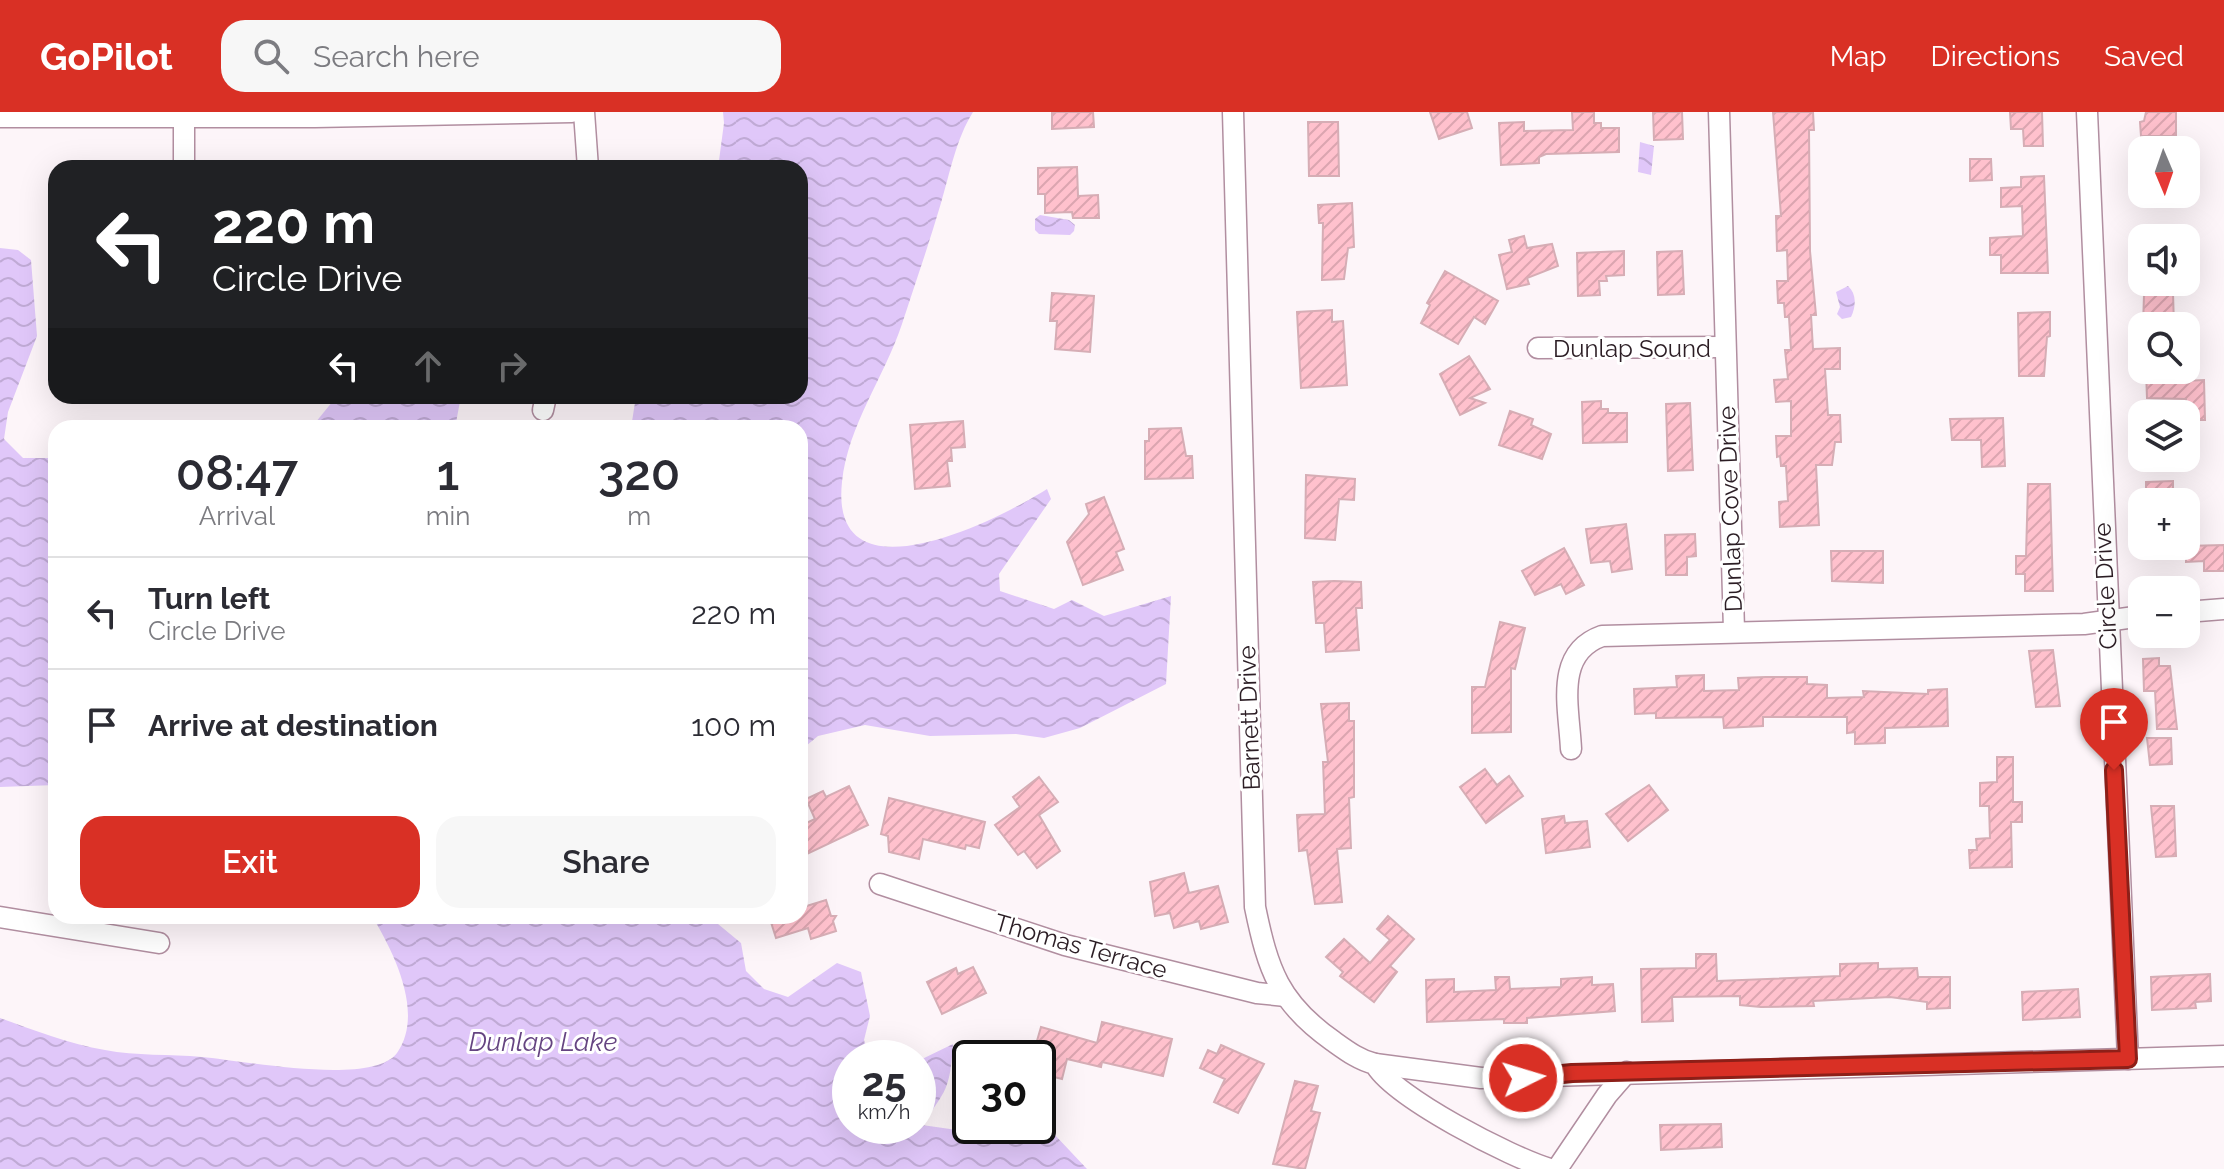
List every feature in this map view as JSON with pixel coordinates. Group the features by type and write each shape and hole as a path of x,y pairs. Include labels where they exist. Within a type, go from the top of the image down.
{"street":[{"path":"0,117 184,118 572,112"},
{"path":"584,112 587,160"},
{"name":"Barnett Drive","path":"1233,112 1255,907 1262,941 1286,996 1300,1018 1362,1061 1375,1064 1383,1079 1460,1127 1531,1164 1550,1169"},
{"name":"Dunlap Cove Drive","path":"1719,112 1734,630 2084,624 2128,618"},
{"name":"Circle Drive","path":"2087,112 2128,1059"},
{"path":"184,118 184,160"},
{"name":"Dunlap Sound","path":"1538,348 1725,347"},
{"path":"2200,611 2224,609"},
{"path":"1571,749 1568,676 1577,650 1589,641 1602,636 1734,630"},
{"name":"Thomas Terrace","path":"880,884 1065,945 1257,993 1286,996"},
{"path":"0,917 159,943"},
{"path":"1375,1064 1481,1078 2224,1056"},
{"path":"1557,1169 1607,1095 1627,1072"}],"water":[{"path":"723,112 973,112 958,145 902,324 851,441 842,482 845,519 862,539 888,547 921,544 992,519 1047,489 1051,499 999,574 1000,591 1054,609 1072,600 1104,616 1171,596 1166,684 1080,728 1044,738 1016,734 930,736 865,725 818,736 808,744 808,420 632,420 635,404 808,404 808,160 719,160"},
{"path":"1640,142 1654,146 1651,175 1638,172"},
{"path":"1040,215 1069,220 1075,225 1074,231 1070,235 1039,234 1035,230 1035,219"},
{"path":"0,248 18,250 31,260 37,336 8,412 4,439 23,458 48,458 48,785 0,787"},
{"path":"1848,286 1854,297 1854,309 1851,317 1842,319 1837,314 1840,307 1836,292"},
{"path":"330,404 460,404 456,420 318,420"},
{"name":"Dunlap Lake","path":"376,924 718,924 741,943 746,971 764,989 788,997 837,963 861,972 870,1016 864,1040 832,1040 832,1144 936,1144 936,1127 952,1129 952,1144 1056,1144 1056,1136 1087,1169 0,1169 0,1018 65,1040 117,1052 202,1057 304,1069 361,1068 383,1063 397,1053 405,1037 407,1001 397,964"},
{"name":"Dunlap Lake","path":"952,1044 950,1071 937,1104 936,1052"}],"building":[{"path":"1052,112 1093,112 1094,127 1052,129"},
{"path":"1430,112 1467,112 1472,128 1439,139"},
{"path":"1572,112 1594,112 1594,123 1601,123 1601,128 1619,128 1619,152 1546,154 1539,157 1539,163 1501,165 1499,123 1524,122 1524,131 1573,130"},
{"path":"1653,112 1682,112 1683,139 1654,140"},
{"path":"1773,112 1813,112 1814,130 1809,130 1810,251 1816,315 1811,315 1813,349 1840,348 1840,369 1825,369 1828,415 1840,415 1841,442 1835,442 1832,465 1816,465 1819,525 1780,527 1779,502 1788,501 1786,466 1781,466 1780,456 1777,457 1776,436 1791,436 1791,401 1776,402 1774,380 1788,379 1785,350 1791,350 1789,317 1785,317 1784,303 1778,303 1777,281 1788,281 1787,250 1777,251 1776,216 1781,216"},
{"path":"2010,112 2042,112 2043,146 2024,146 2023,129 2011,129"},
{"path":"2146,112 2176,112 2176,136 2141,136 2140,122 2144,121"},
{"path":"1308,122 1338,122 1339,176 1309,176"},
{"path":"1970,159 1991,159 1992,180 1970,181"},
{"path":"1077,167 1078,196 1098,195 1099,218 1073,218 1072,212 1045,213 1045,194 1038,194 1038,168"},
{"path":"2044,176 2048,273 2001,273 2001,255 1990,255 1990,238 2023,236 2022,206 2001,207 2001,188 2021,187 2021,177"},
{"path":"1352,203 1354,247 1348,248 1344,279 1322,280 1323,223 1319,223 1318,205"},
{"path":"1524,236 1527,248 1552,244 1558,266 1527,278 1529,284 1507,289 1499,255 1512,252 1509,240"},
{"path":"1624,251 1624,275 1606,276 1607,281 1599,281 1600,295 1578,296 1577,253"},
{"path":"1682,251 1684,294 1658,295 1657,252"},
{"path":"1445,271 1498,301 1485,324 1474,317 1458,344 1421,323 1430,305 1427,303"},
{"path":"1052,293 1094,296 1090,352 1055,349 1057,321 1050,321"},
{"path":"2144,296 2173,296 2174,312 2143,312"},
{"path":"1332,310 1332,322 1343,321 1347,385 1301,388 1297,312"},
{"path":"2050,312 2044,376 2019,376 2018,313"},
{"path":"1469,356 1490,389 1470,398 1485,403 1460,415 1440,374"},
{"path":"2200,380 2204,380 2205,420 2200,420 2200,400 2147,398 2146,384 2200,384"},
{"path":"1601,401 1601,409 1608,409 1608,413 1627,413 1627,442 1583,443 1582,402"},
{"path":"1690,403 1693,470 1668,471 1666,404"},
{"path":"1510,411 1533,419 1531,425 1551,434 1542,459 1499,445"},
{"path":"2003,418 2005,466 1982,467 1981,440 1952,440 1950,419"},
{"path":"963,421 965,447 951,448 952,461 947,461 950,486 915,489 910,425"},
{"path":"1181,428 1186,456 1192,456 1193,478 1145,479 1145,441 1149,441 1149,429"},
{"path":"1306,475 1355,479 1354,500 1339,499 1335,540 1305,538"},
{"path":"2173,481 2173,488 2146,488 2146,482"},
{"path":"2028,484 2050,484 2053,591 2025,591 2025,574 2016,574 2016,556 2026,556"},
{"path":"1104,497 1124,549 1116,552 1123,570 1083,585 1067,542 1089,514 1086,504"},
{"path":"1626,524 1632,569 1612,572 1610,561 1591,563 1586,529"},
{"path":"1695,534 1696,556 1687,557 1687,575 1666,575 1665,535"},
{"path":"2224,545 2224,571 2204,571 2204,561 2186,562 2200,560 2200,546"},
{"path":"1564,548 1584,585 1566,594 1561,584 1535,595 1522,571"},
{"path":"1831,551 1883,551 1883,583 1832,581"},
{"path":"1313,582 1361,582 1362,608 1356,608 1359,650 1326,652 1324,623 1316,623"},
{"path":"1500,622 1525,628 1515,669 1511,668 1511,732 1472,733 1472,687 1485,687"},
{"path":"2053,650 2060,706 2036,707 2029,651"},
{"path":"2159,658 2159,666 2170,666 2177,729 2157,729 2155,691 2144,691 2143,659"},
{"path":"1704,675 1704,691 1739,690 1738,678 1766,677 1807,677 1807,684 1827,685 1827,698 1864,697 1863,691 1928,694 1928,690 1947,689 1948,726 1885,728 1885,743 1855,744 1855,732 1847,733 1847,717 1763,717 1763,726 1724,728 1723,717 1656,718 1656,713 1635,714 1634,689 1677,687 1676,676"},
{"path":"1349,703 1349,721 1354,721 1354,797 1349,798 1351,848 1337,849 1342,902 1315,904 1307,850 1299,851 1297,815 1325,814 1323,762 1328,762 1321,704"},
{"path":"2147,738 2171,738 2172,764 2150,765"},
{"path":"1997,757 2013,757 2013,802 2022,802 2022,822 2011,822 2012,867 1970,868 1969,850 1977,850 1976,839 1990,838 1989,806 1980,806 1980,783 1997,782"},
{"path":"1485,769 1497,785 1509,776 1523,796 1486,823 1460,787"},
{"path":"1039,777 1058,802 1039,815 1060,851 1037,868 1024,851 1018,855 995,825 1020,807 1013,797"},
{"path":"1649,785 1668,810 1628,841 1606,814"},
{"path":"849,786 868,825 808,854 808,822 815,819 808,798 823,791 826,797"},
{"path":"889,798 985,822 979,848 966,845 965,849 923,839 919,859 889,852 888,836 881,834"},
{"path":"2151,806 2174,806 2176,856 2156,857"},
{"path":"1564,816 1565,823 1587,821 1590,847 1546,853 1542,819"},
{"path":"1184,873 1189,893 1218,886 1228,922 1201,929 1199,921 1174,928 1170,913 1155,916 1150,882"},
{"path":"826,900 831,916 836,916 833,921 836,931 811,939 808,928 776,938 772,924 808,924 808,906"},
{"path":"1388,916 1414,939 1390,966 1397,972 1374,1002 1340,976 1343,972 1326,957 1344,939 1370,963 1390,940 1377,929"},
{"path":"1696,954 1716,954 1717,981 1840,976 1840,964 1878,963 1878,969 1917,968 1918,977 1950,977 1950,1008 1927,1009 1927,1002 1890,997 1813,1001 1814,1006 1761,1007 1740,1005 1740,996 1672,997 1673,1021 1642,1022 1641,969 1696,968"},
{"path":"973,967 986,993 942,1014 927,982 956,968 958,974"},
{"path":"2210,974 2211,1001 2195,1002 2196,1008 2152,1010 2151,977"},
{"path":"1495,977 1509,977 1510,989 1561,987 1561,979 1592,977 1592,985 1613,984 1615,1011 1527,1018 1527,1023 1504,1023 1504,1019 1427,1022 1426,980 1454,979 1454,992 1496,990"},
{"path":"2078,989 2080,1017 2023,1020 2022,992"},
{"path":"1102,1022 1172,1039 1163,1076 1102,1062 1101,1067 1067,1059 1062,1079 1056,1078 1056,1040 1037,1040 1041,1027 1097,1043"},
{"path":"1221,1045 1264,1064 1238,1113 1214,1102 1225,1079 1200,1068 1208,1050 1217,1054"},
{"path":"1295,1081 1318,1086 1311,1111 1320,1113 1305,1169 1273,1164"},
{"path":"1721,1124 1722,1147 1661,1150 1660,1125"}],"route":[{"path":"1523,1078 1572,1073 2128,1059 2114,770"}]}
